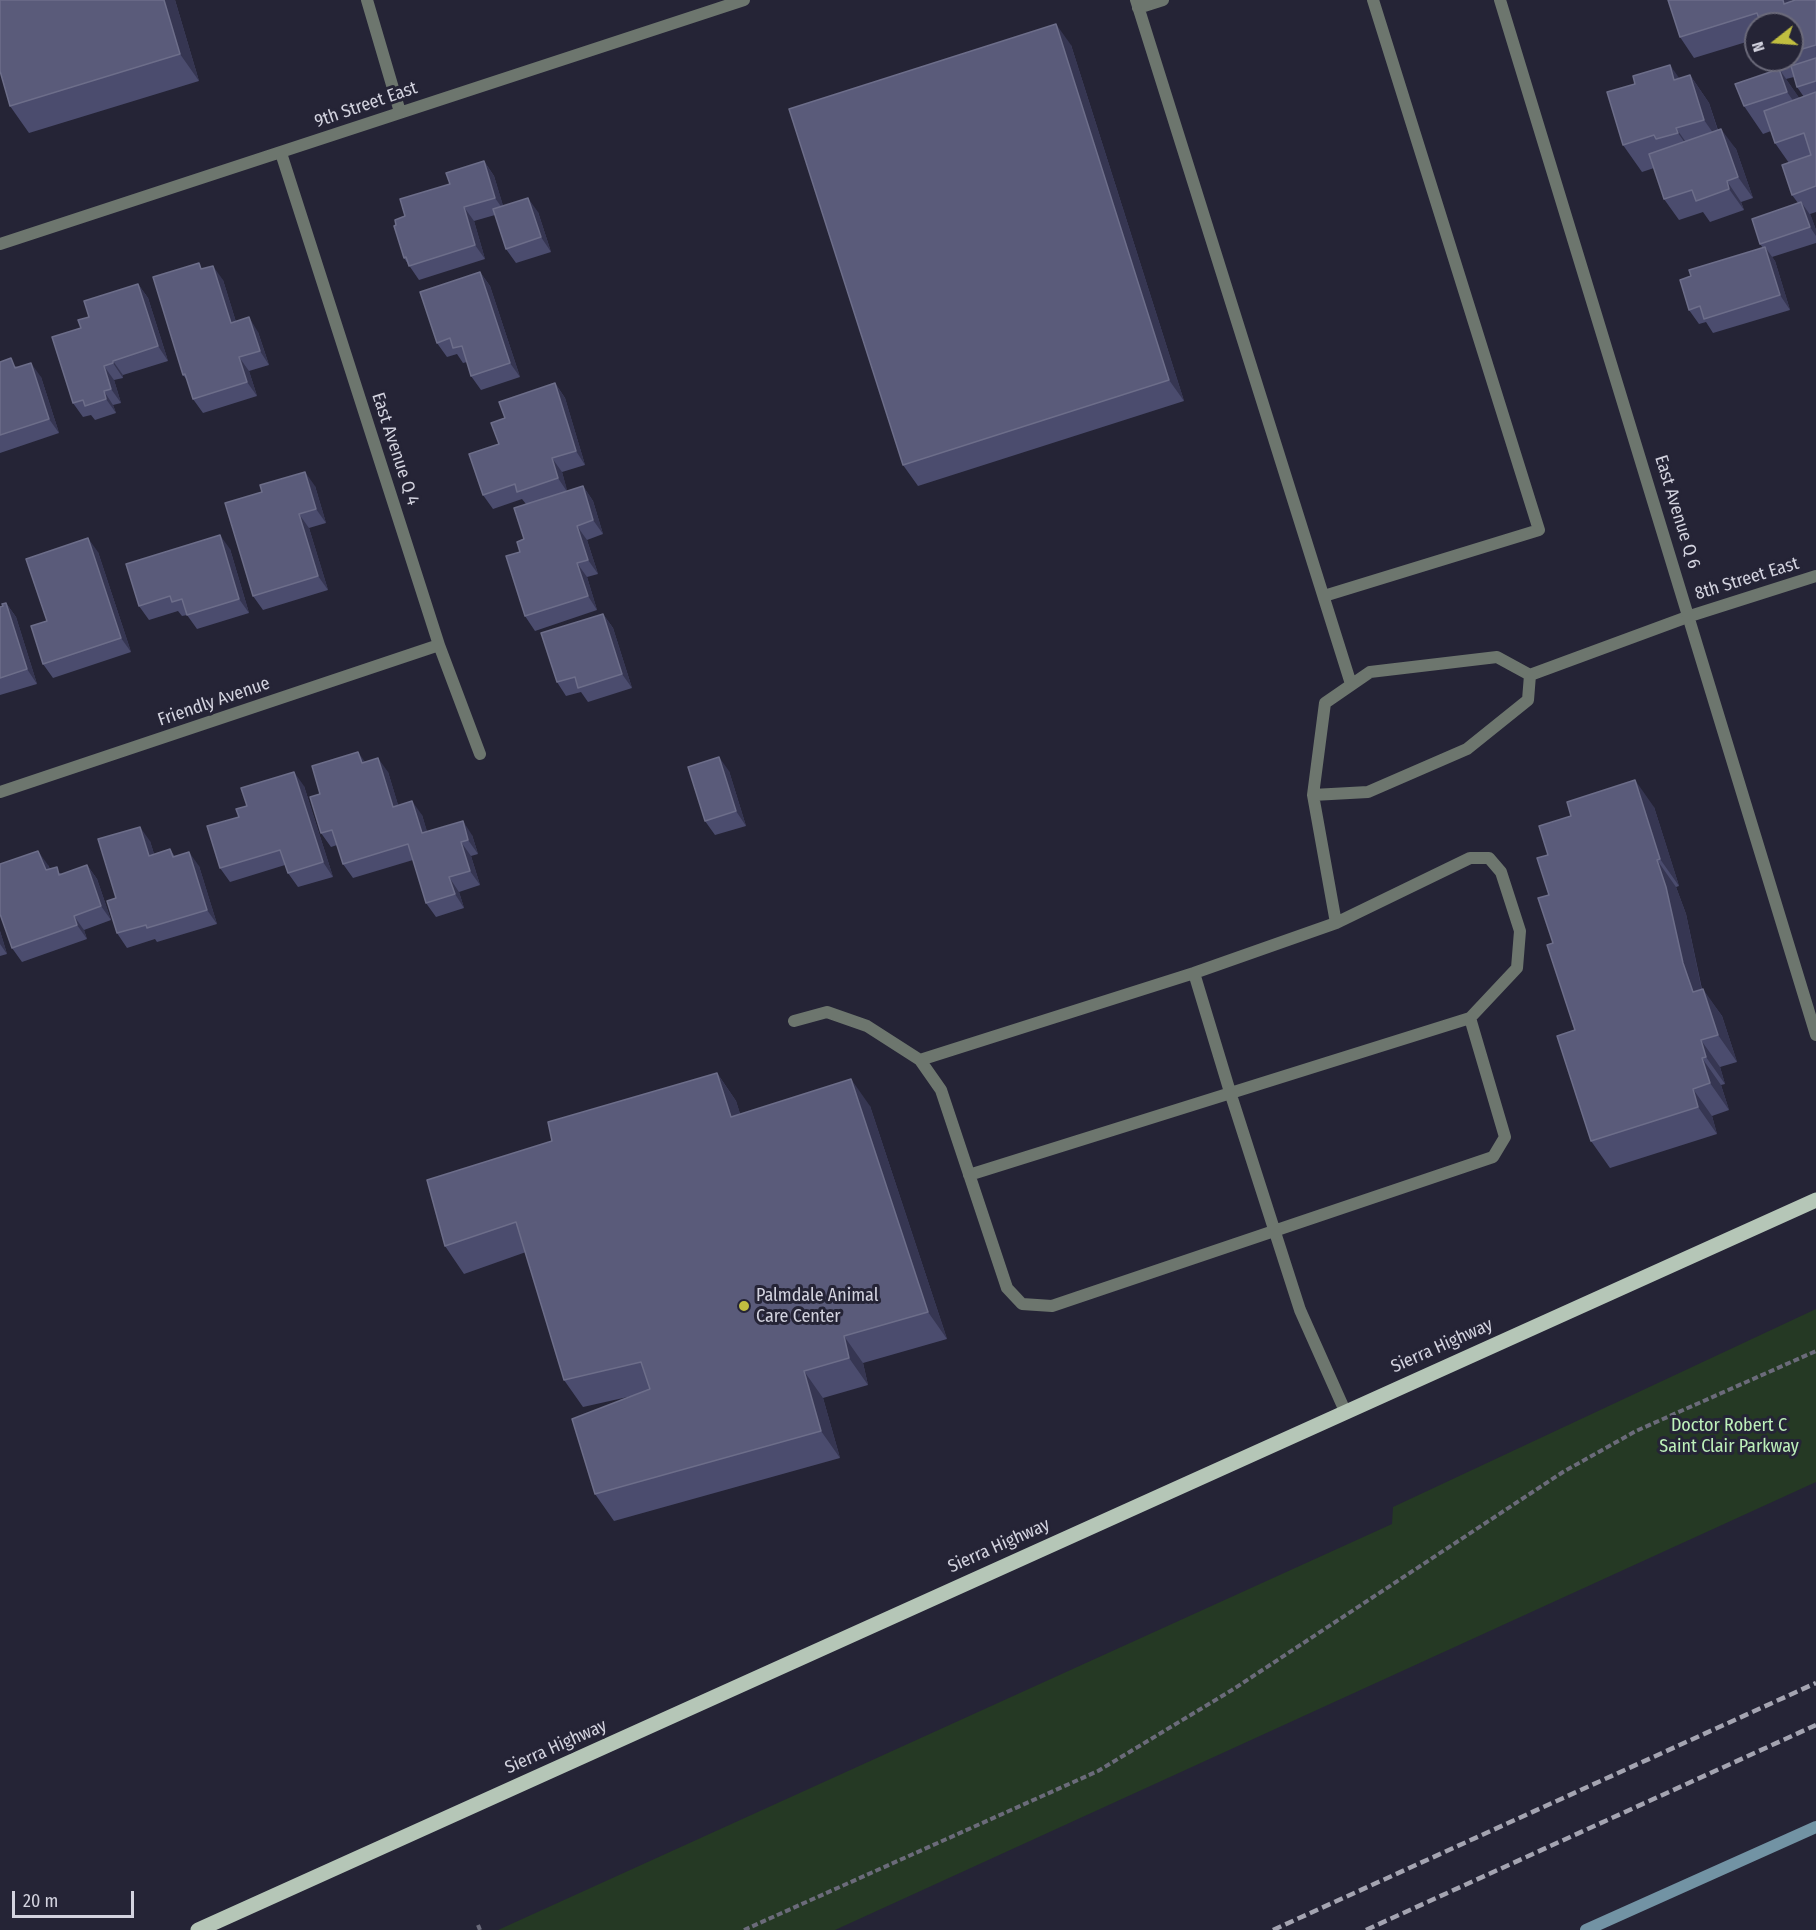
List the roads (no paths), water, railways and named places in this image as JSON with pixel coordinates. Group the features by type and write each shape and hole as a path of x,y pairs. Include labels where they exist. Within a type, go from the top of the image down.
{"main road":[{"name":"Sierra Highway","path":"198,1930 1816,1200"}],"street":[{"path":"367,0 400,112"},
{"name":"9th Street East","path":"0,244 744,0"},
{"path":"1163,0 1137,4 1351,684"},
{"path":"1324,596 1539,530 1373,0"},
{"name":"East Avenue Q 6","path":"1500,0 1690,616 1816,1035"},
{"name":"East Avenue Q 4","path":"281,153 439,645 480,754"},
{"name":"8th Street East","path":"1530,675 1690,616 1816,576"},
{"name":"Friendly Avenue","path":"0,792 439,645"},
{"path":"1313,795 1368,792 1467,749 1528,700 1530,675 1497,657 1370,672 1325,702 1313,795 1336,923"},
{"path":"920,1060 1194,973 1336,923 1470,858 1489,858 1502,872 1520,931 1517,968 1470,1018 969,1175"},
{"path":"1194,973 1300,1310 1346,1411"},
{"path":"794,1021 827,1012 867,1026 920,1060 940,1090 1007,1288 1022,1304 1052,1306 1493,1157 1505,1137 1470,1018"}],"waterway":[{"path":"1586,1930 1816,1827"}],"railway":[{"path":"1273,1930 1816,1683"},
{"path":"1366,1930 1816,1725"}],"place":[{"name":"Palmdale Animal Care Center","path":"744,1306"}],"park label":[{"name":"Doctor Robert C Saint Clair Parkway","path":"1729,1436"}]}
